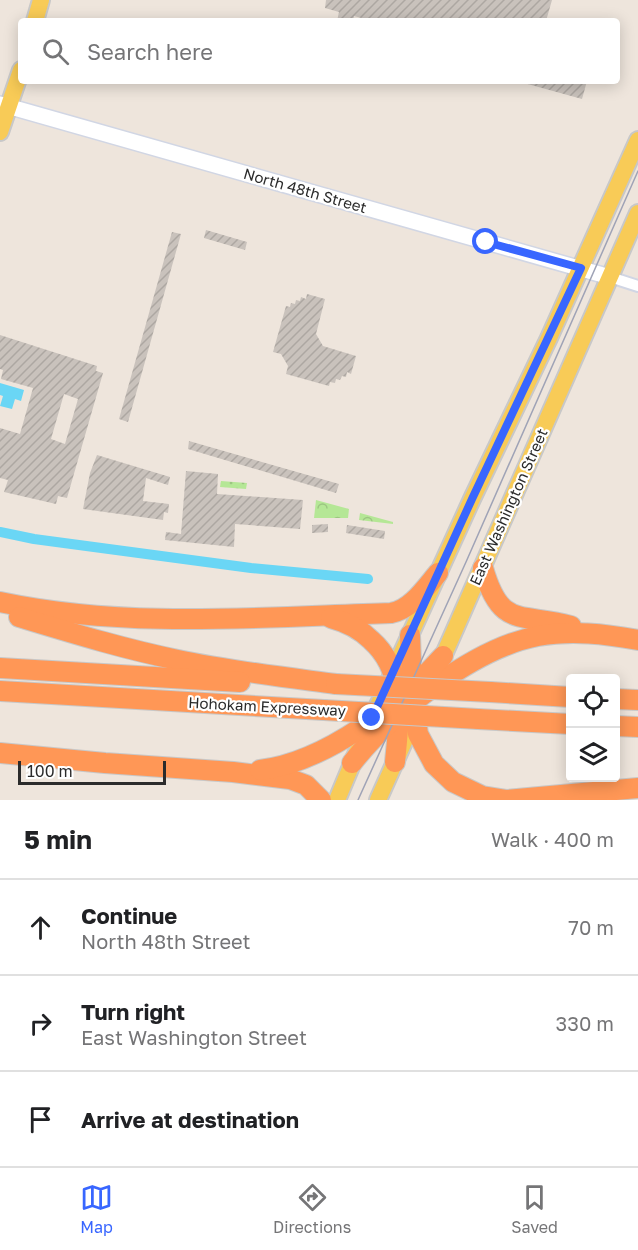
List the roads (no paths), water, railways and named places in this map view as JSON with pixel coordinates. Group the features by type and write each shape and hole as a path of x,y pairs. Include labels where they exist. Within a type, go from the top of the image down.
{"highway":[{"path":"483,568 491,594 510,614 559,623 597,634"},
{"path":"0,602 60,613 112,618 319,616 397,612 415,598 438,573"},
{"path":"0,611 101,641 179,660 234,671 336,684"},
{"path":"319,616 338,620 359,630 381,650 411,703"},
{"path":"352,763 411,703 471,663 518,641 558,633 597,634 638,640"},
{"path":"410,635 411,703 418,734 434,764 453,782 482,796 500,800 522,800 638,788"},
{"path":"395,762 411,703 443,656"},
{"name":"Hohokam Expressway","path":"0,668 233,682 336,684 566,697"},
{"name":"Hohokam Expressway","path":"0,691 566,724"},
{"path":"620,699 638,700"},
{"path":"233,772 263,770 299,761 327,749 372,718 411,703"},
{"path":"620,726 638,727"},
{"path":"0,753 105,764 233,772 296,780 306,785 321,800"}],"main road":[{"path":"36,18 41,0"},
{"path":"0,132 4,105 18,76"},
{"path":"337,800 438,573 581,268 638,140"},
{"name":"East Washington Street","path":"443,656 638,213"},
{"path":"378,800 395,762"}],"street":[{"name":"North 48th Street","path":"4,105 610,277"},
{"path":"610,277 638,285"}],"water":[{"path":"0,383 24,390 21,401 15,399 12,409 0,406 3,396 0,395"}],"waterway":[{"path":"0,532 34,539 251,568 368,579"}],"tram line":[{"path":"358,800 466,562 638,171"}]}
